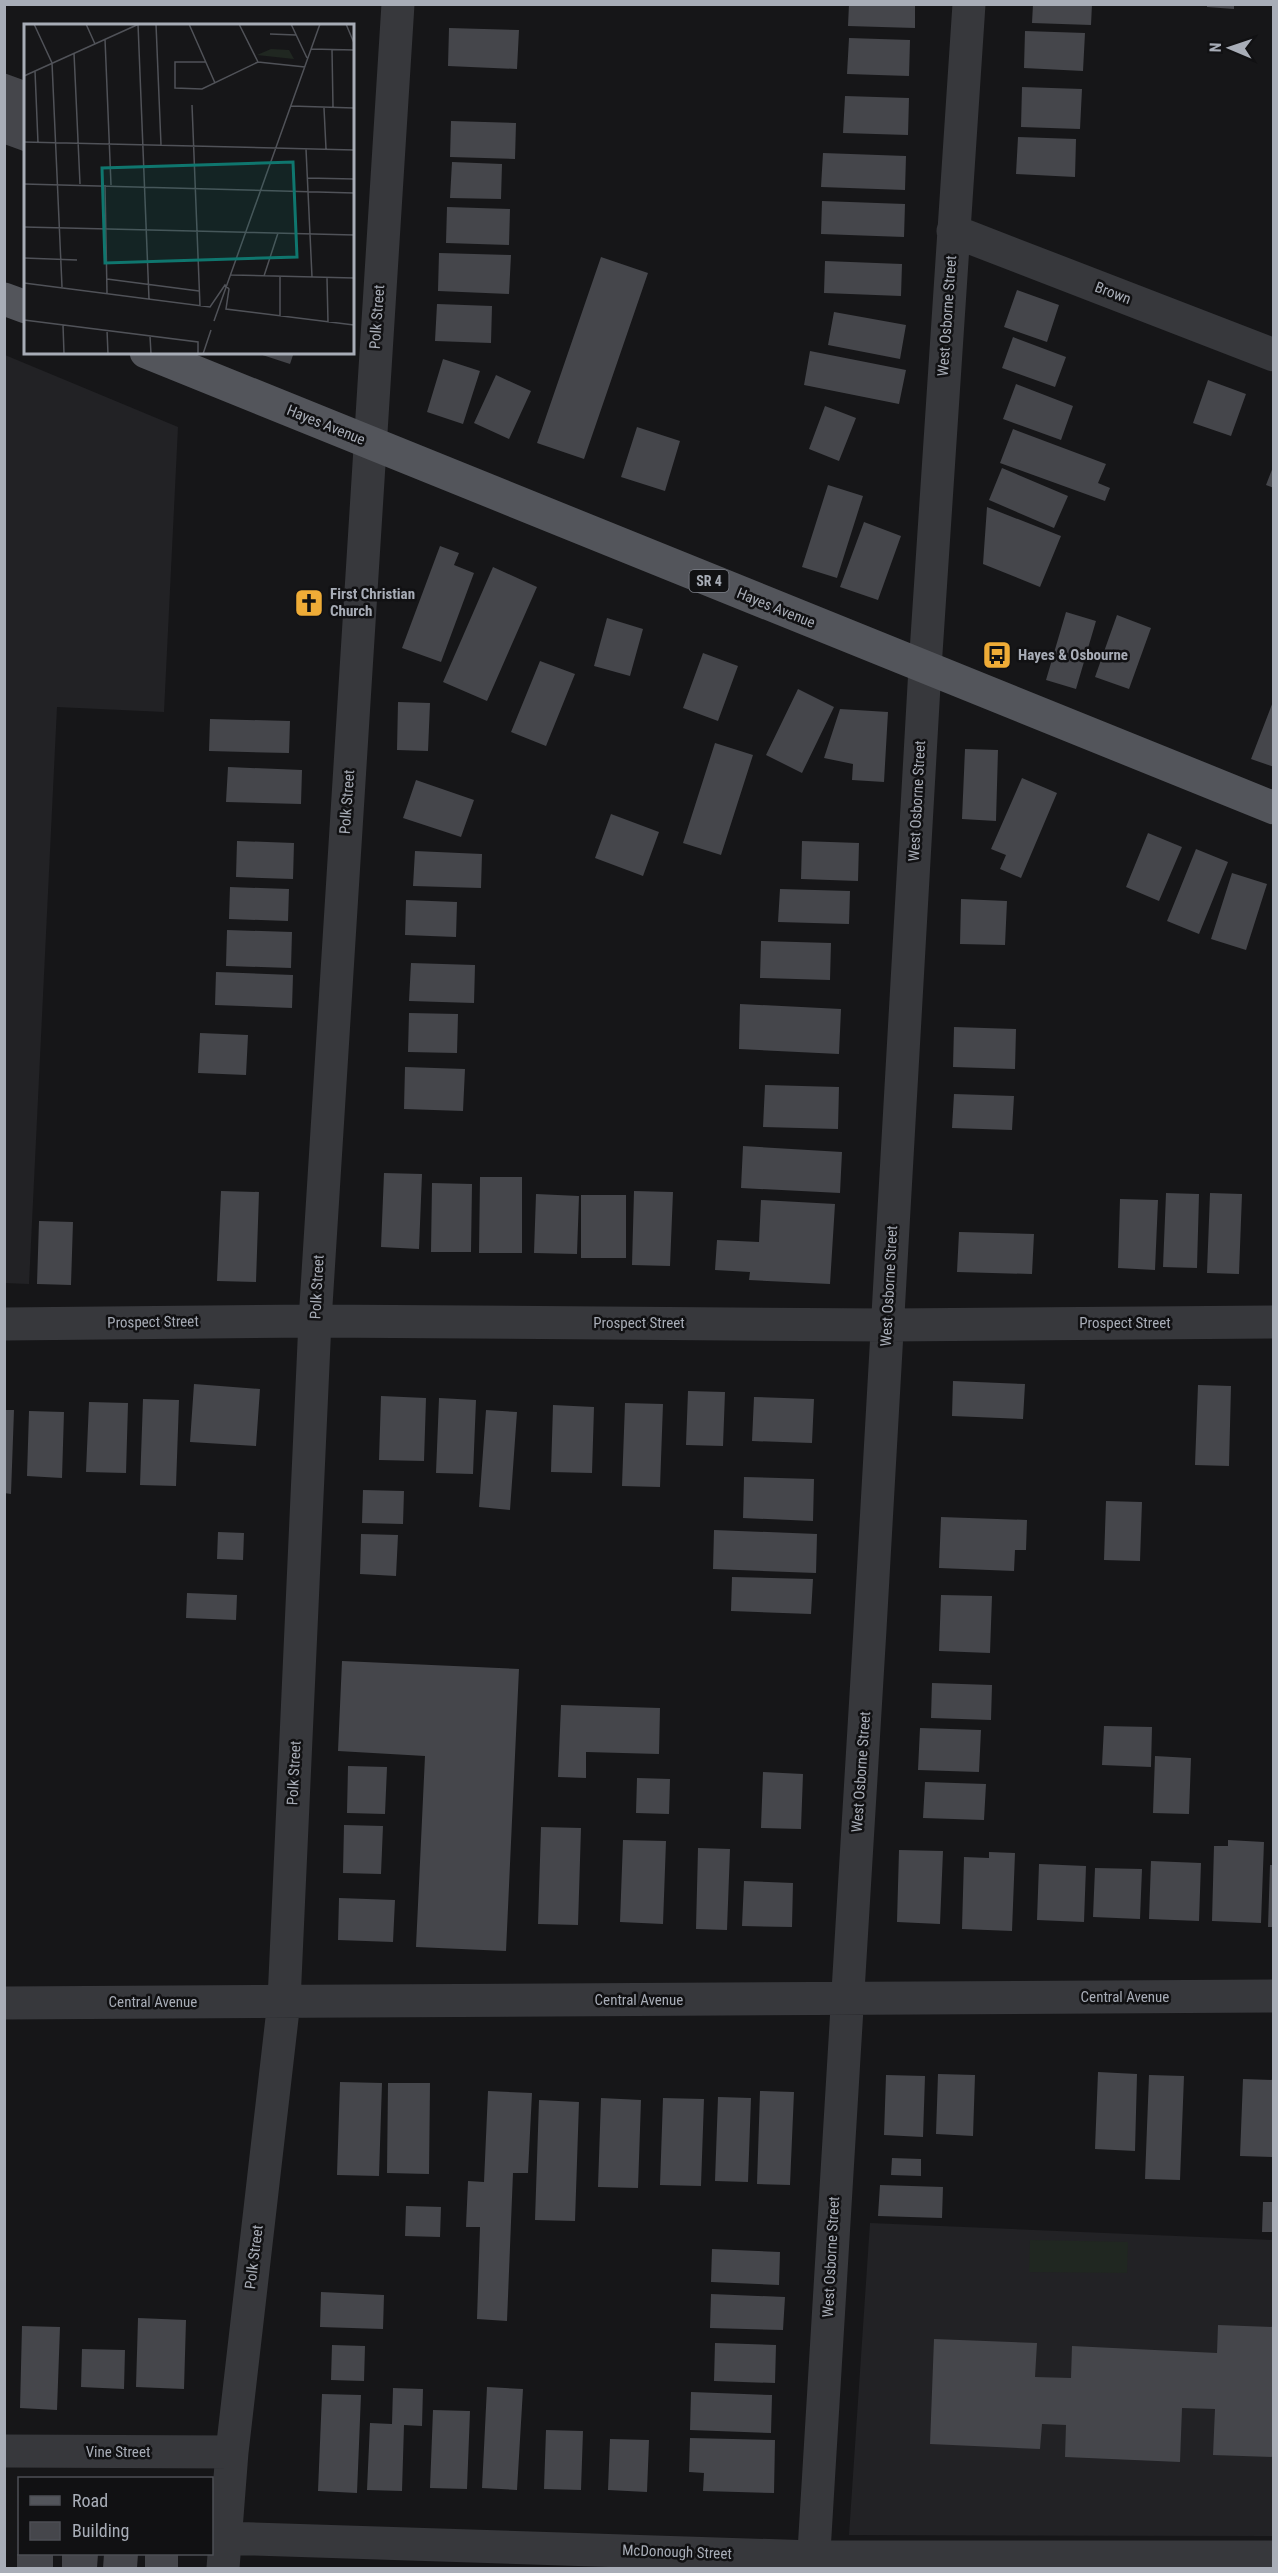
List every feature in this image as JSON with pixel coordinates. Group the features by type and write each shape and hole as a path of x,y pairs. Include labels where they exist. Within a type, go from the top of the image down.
{"main road":[{"path":"4,299 24,306"},
{"name":"Hayes Avenue","path":"151,354 1274,808"}],"street":[{"name":"Polk Street","path":"224,2553 232,2452 284,2001 315,1321 398,4"},
{"name":"West Osborne Street","path":"813,2563 925,668 969,4"},
{"name":"Brown","path":"953,231 1274,355"},
{"name":"Prospect Street","path":"4,1324 315,1321 887,1325 1274,1322"},
{"name":"Central Avenue","path":"4,2003 1274,1996"},
{"name":"Vine Street","path":"4,2451 232,2452"},
{"name":"McDonough Street","path":"224,2553 813,2563 1274,2557"}],"shaded area":[{"path":"5,355 178,427 164,712 57,707 29,1284 4,1283"},
{"path":"870,2223 1273,2240 1273,2536 849,2535"},
{"path":"1030,2240 1128,2242 1127,2273 1029,2272"}],"building":[{"path":"849,4 915,4 915,28 848,26"},
{"path":"1033,4 1092,4 1091,25 1032,23"},
{"path":"1207,4 1234,4 1234,9 1207,7"},
{"path":"449,28 519,30 517,69 448,66"},
{"path":"1025,31 1085,33 1083,71 1024,68"},
{"path":"849,38 910,40 909,76 847,74"},
{"path":"4,73 24,80 24,151 4,144"},
{"path":"1022,87 1082,89 1080,129 1021,127"},
{"path":"845,96 909,98 908,135 843,133"},
{"path":"451,121 516,123 515,159 450,157"},
{"path":"1018,137 1076,139 1075,177 1016,174"},
{"path":"823,153 906,156 905,190 821,187"},
{"path":"452,162 502,164 501,199 450,198"},
{"path":"822,201 905,204 904,237 821,234"},
{"path":"447,207 510,209 509,245 446,243"},
{"path":"439,253 511,255 509,294 438,291"},
{"path":"601,257 648,273 584,459 537,443"},
{"path":"825,261 902,264 901,296 824,293"},
{"path":"1017,290 1059,305 1047,342 1004,327"},
{"path":"437,304 492,306 491,343 435,341"},
{"path":"834,312 906,325 900,359 828,345"},
{"path":"1013,337 1066,357 1055,387 1002,368"},
{"path":"810,351 906,370 899,404 804,385"},
{"path":"259,354 293,354 290,364"},
{"path":"443,359 480,371 463,424 427,412"},
{"path":"496,375 531,391 509,439 474,423"},
{"path":"1208,380 1246,394 1231,436 1193,423"},
{"path":"1016,384 1073,406 1061,440 1003,419"},
{"path":"825,406 856,418 839,461 809,449"},
{"path":"637,427 680,441 665,491 621,477"},
{"path":"1013,429 1106,464 1098,483 1110,488 1105,501 1000,463"},
{"path":"1274,467 1274,488 1266,485"},
{"path":"1002,468 1068,496 1054,528 989,500"},
{"path":"828,485 863,496 837,578 802,567"},
{"path":"987,507 1061,536 1040,587 983,564"},
{"path":"864,522 901,536 878,600 840,587"},
{"path":"440,546 459,553 454,565 474,573 441,662 402,648"},
{"path":"493,567 537,587 487,701 443,682"},
{"path":"1066,612 1096,621 1076,689 1046,680"},
{"path":"1117,615 1151,628 1129,689 1095,677"},
{"path":"607,618 643,629 630,676 594,666"},
{"path":"703,653 738,666 718,721 683,708"},
{"path":"540,661 575,674 546,746 511,732"},
{"path":"798,689 834,707 802,773 766,755"},
{"path":"1274,699 1274,767 1251,759"},
{"path":"398,702 430,703 428,751 397,750"},
{"path":"840,709 888,712 884,782 852,780 853,764 824,758"},
{"path":"210,719 290,721 289,753 209,751"},
{"path":"715,743 753,755 721,855 683,843"},
{"path":"965,749 998,750 996,821 962,819"},
{"path":"228,767 302,770 301,804 226,802"},
{"path":"1022,778 1057,793 1021,878 1000,869 1006,855 991,849"},
{"path":"416,780 474,800 461,837 403,818"},
{"path":"611,814 659,832 643,876 595,858"},
{"path":"1148,833 1182,847 1159,901 1126,887"},
{"path":"237,841 294,843 293,879 236,877"},
{"path":"802,841 859,843 858,881 801,879"},
{"path":"1196,849 1228,862 1199,934 1167,921"},
{"path":"415,851 482,854 481,888 413,886"},
{"path":"1232,873 1267,884 1246,950 1211,939"},
{"path":"230,887 289,889 288,921 229,919"},
{"path":"780,889 850,891 849,924 778,922"},
{"path":"961,899 1007,901 1005,945 960,944"},
{"path":"406,900 457,902 456,937 405,935"},
{"path":"227,930 292,932 291,968 226,966"},
{"path":"761,941 831,943 830,980 760,978"},
{"path":"411,963 475,965 474,1003 409,1001"},
{"path":"216,972 293,975 292,1008 215,1005"},
{"path":"740,1004 841,1009 839,1054 739,1049"},
{"path":"409,1013 458,1014 457,1053 408,1052"},
{"path":"954,1027 1016,1029 1015,1069 953,1067"},
{"path":"200,1033 248,1035 246,1075 198,1073"},
{"path":"405,1067 465,1069 463,1111 404,1109"},
{"path":"765,1085 839,1087 838,1129 763,1127"},
{"path":"954,1094 1014,1096 1012,1130 952,1128"},
{"path":"743,1146 842,1152 840,1193 741,1188"},
{"path":"384,1173 422,1174 419,1249 381,1247"},
{"path":"480,1177 522,1177 522,1253 479,1253"},
{"path":"432,1183 472,1184 471,1252 431,1252"},
{"path":"221,1191 259,1192 256,1282 217,1281"},
{"path":"634,1191 673,1192 670,1266 632,1265"},
{"path":"1166,1193 1199,1194 1197,1268 1163,1267"},
{"path":"1210,1193 1242,1194 1239,1274 1207,1273"},
{"path":"536,1194 579,1196 577,1254 534,1253"},
{"path":"581,1195 626,1195 626,1258 581,1258"},
{"path":"1120,1199 1158,1200 1155,1270 1118,1268"},
{"path":"761,1200 835,1204 830,1284 749,1280 750,1272 715,1270 717,1240 759,1242"},
{"path":"39,1221 73,1222 71,1285 37,1284"},
{"path":"959,1232 1034,1234 1032,1274 957,1272"},
{"path":"953,1381 1025,1384 1023,1419 952,1416"},
{"path":"194,1384 260,1389 256,1446 190,1442"},
{"path":"1198,1385 1231,1386 1229,1466 1195,1465"},
{"path":"688,1391 725,1392 723,1446 686,1445"},
{"path":"381,1396 426,1398 424,1461 379,1460"},
{"path":"754,1397 814,1399 812,1443 752,1441"},
{"path":"439,1398 476,1400 473,1474 436,1473"},
{"path":"143,1399 179,1400 176,1486 140,1485"},
{"path":"89,1402 128,1403 126,1473 86,1472"},
{"path":"625,1403 663,1404 660,1487 622,1486"},
{"path":"553,1405 594,1407 592,1473 551,1472"},
{"path":"4,1410 14,1410 11,1494 4,1493"},
{"path":"486,1410 517,1412 510,1510 479,1507"},
{"path":"29,1411 64,1412 62,1478 27,1476"},
{"path":"744,1477 814,1479 813,1521 743,1518"},
{"path":"363,1490 404,1491 403,1524 362,1523"},
{"path":"1106,1501 1142,1502 1140,1561 1104,1560"},
{"path":"941,1517 1027,1520 1026,1550 1015,1550 1014,1571 939,1568"},
{"path":"714,1530 817,1534 816,1573 713,1569"},
{"path":"218,1532 244,1533 243,1560 217,1559"},
{"path":"361,1534 398,1535 396,1576 360,1574"},
{"path":"732,1577 813,1579 811,1614 731,1611"},
{"path":"187,1593 237,1595 236,1620 186,1618"},
{"path":"941,1595 992,1596 990,1653 939,1651"},
{"path":"342,1661 519,1669 506,1951 416,1947 425,1756 338,1751"},
{"path":"932,1683 992,1685 991,1720 931,1718"},
{"path":"561,1705 660,1708 659,1754 586,1752 586,1778 558,1777"},
{"path":"1104,1726 1152,1727 1151,1767 1102,1765"},
{"path":"920,1728 981,1730 979,1772 918,1770"},
{"path":"1155,1756 1191,1758 1189,1814 1153,1813"},
{"path":"348,1766 387,1767 385,1814 347,1813"},
{"path":"763,1772 803,1774 801,1829 761,1828"},
{"path":"637,1778 670,1779 669,1814 636,1813"},
{"path":"925,1782 986,1784 984,1820 923,1818"},
{"path":"344,1825 383,1826 381,1874 343,1873"},
{"path":"541,1827 581,1828 578,1925 538,1924"},
{"path":"623,1840 666,1841 663,1924 620,1922"},
{"path":"1228,1840 1264,1842 1261,1923 1212,1921 1214,1846 1228,1846"},
{"path":"698,1848 730,1849 727,1930 696,1929"},
{"path":"899,1850 943,1851 940,1924 897,1922"},
{"path":"989,1852 1015,1853 1012,1931 962,1929 964,1857 989,1858"},
{"path":"1151,1861 1201,1863 1199,1921 1149,1919"},
{"path":"1039,1864 1086,1866 1084,1922 1037,1920"},
{"path":"1270,1865 1274,1865 1274,1927 1268,1927"},
{"path":"1095,1868 1142,1869 1140,1919 1093,1917"},
{"path":"744,1881 793,1883 792,1927 742,1926"},
{"path":"339,1898 395,1900 393,1942 338,1940"},
{"path":"1098,2072 1137,2074 1135,2151 1095,2149"},
{"path":"938,2074 975,2075 973,2136 936,2134"},
{"path":"886,2075 925,2076 923,2137 884,2135"},
{"path":"1149,2075 1184,2076 1180,2180 1145,2179"},
{"path":"1243,2079 1274,2080 1274,2157 1240,2156"},
{"path":"340,2082 382,2083 379,2176 337,2175"},
{"path":"388,2083 430,2083 429,2174 387,2173"},
{"path":"488,2091 532,2093 528,2173 513,2173 507,2321 477,2319 480,2227 466,2227 468,2181 484,2182"},
{"path":"760,2091 794,2092 790,2185 757,2184"},
{"path":"718,2097 751,2098 748,2182 715,2181"},
{"path":"601,2098 641,2100 638,2188 598,2187"},
{"path":"663,2098 704,2099 701,2186 660,2185"},
{"path":"539,2100 579,2102 575,2221 535,2220"},
{"path":"892,2158 921,2159 921,2176 891,2175"},
{"path":"880,2185 943,2187 942,2218 878,2216"},
{"path":"1263,2202 1274,2202 1274,2232 1262,2232"},
{"path":"406,2206 441,2207 440,2237 405,2236"},
{"path":"712,2249 780,2252 779,2285 711,2282"},
{"path":"321,2292 384,2295 383,2329 320,2327"},
{"path":"711,2294 785,2297 783,2330 710,2328"},
{"path":"138,2318 186,2320 184,2389 136,2387"},
{"path":"1218,2325 1274,2327 1274,2457 1213,2455 1215,2409 1182,2408 1180,2462 1065,2457 1066,2425 1042,2424 1040,2449 930,2444 934,2339 1037,2343 1035,2377 1071,2378 1072,2346 1217,2353"},
{"path":"22,2326 60,2327 57,2410 20,2408"},
{"path":"715,2343 776,2345 775,2383 714,2381"},
{"path":"332,2345 365,2346 364,2381 331,2380"},
{"path":"82,2349 125,2350 124,2389 81,2387"},
{"path":"487,2387 523,2389 517,2490 482,2488"},
{"path":"393,2388 423,2389 422,2426 404,2425 402,2491 367,2490 370,2423 392,2424"},
{"path":"691,2392 772,2395 771,2433 690,2430"},
{"path":"322,2394 361,2395 357,2493 318,2491"},
{"path":"433,2410 470,2411 467,2489 430,2488"},
{"path":"546,2430 583,2431 581,2490 544,2489"},
{"path":"690,2438 775,2440 774,2493 703,2491 704,2473 689,2472"},
{"path":"610,2439 649,2440 647,2492 608,2490"},
{"path":"17,2554 53,2555 53,2568 17,2568"},
{"path":"62,2555 98,2555 97,2568 62,2568"},
{"path":"104,2555 138,2555 137,2568 103,2568"},
{"path":"145,2555 178,2555 178,2568 145,2568"}],"place":[{"name":"First Christian Church","path":"309,603"},
{"name":"Hayes & Osbourne","path":"997,655"}]}
